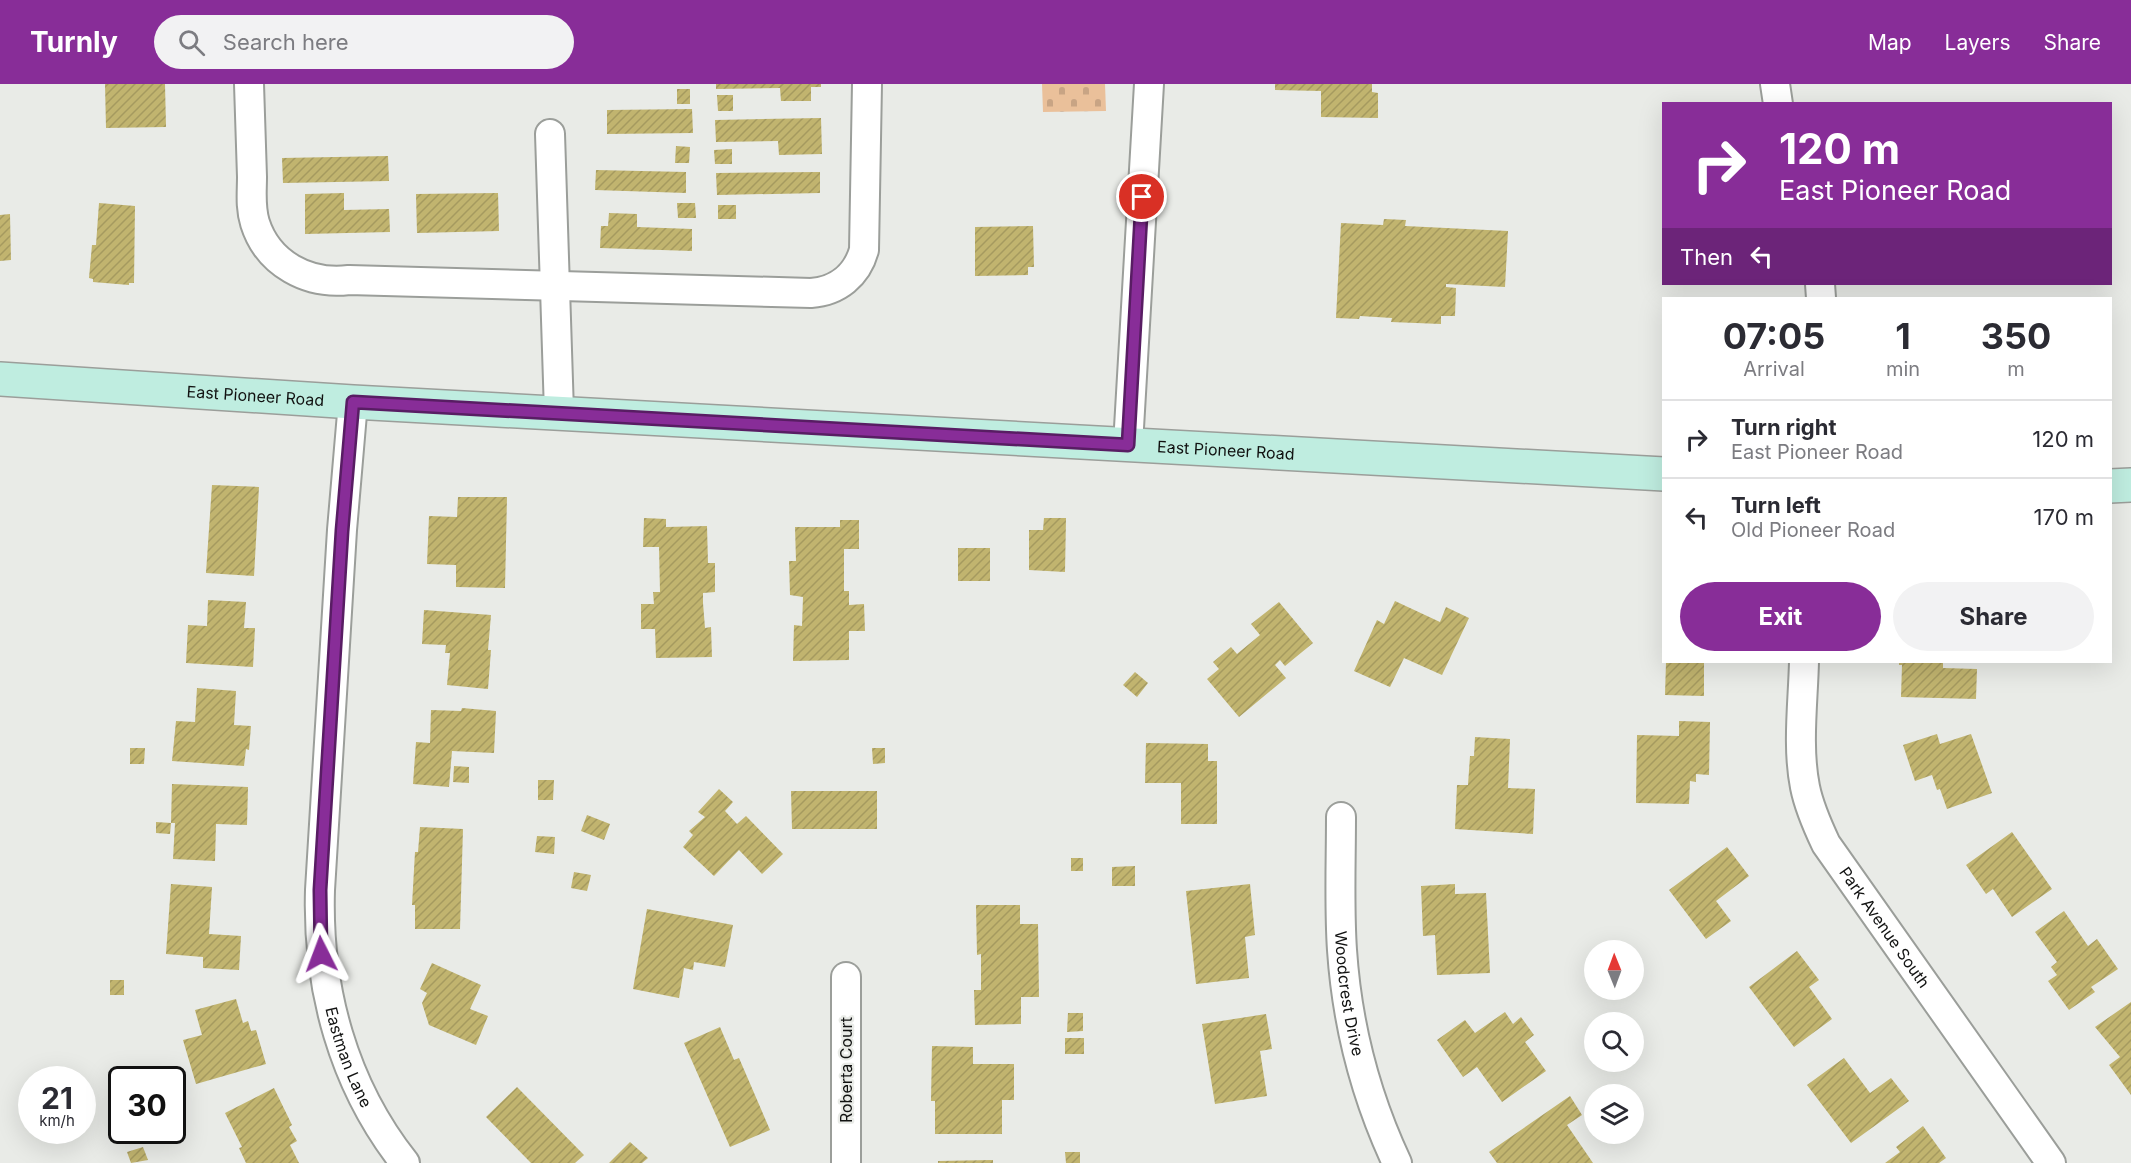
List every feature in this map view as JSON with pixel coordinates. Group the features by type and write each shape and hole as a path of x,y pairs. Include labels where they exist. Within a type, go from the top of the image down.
{"main road":[{"name":"East Pioneer Road","path":"0,379 353,402 1662,474"},
{"path":"2112,486 2131,485"}],"street":[{"path":"249,84 253,214 268,248 288,267 304,276 331,282 349,280 811,293 838,286 852,274 864,250 867,84"},
{"path":"1128,445 1149,84"},
{"path":"1775,84 1778,102"},
{"path":"550,134 558,412"},
{"name":"Eastman Lane","path":"353,402 342,531 320,890 321,954 333,1016 353,1077 380,1127 405,1163"},
{"name":"Park Avenue South","path":"1804,663 1802,749 1804,778 1813,817 1826,844 2051,1163"},
{"name":"Woodcrest Drive","path":"1341,817 1341,929 1348,1004 1365,1077 1382,1128 1397,1163"},
{"name":"Roberta Court","path":"846,977 846,1163"}],"green space":[{"path":"1042,84 1105,84 1106,111 1043,112"}],"building":[{"path":"105,84 165,84 166,127 106,128"},
{"path":"716,84 821,84 821,87 811,87 811,101 781,101 780,88 716,89"},
{"path":"1275,84 1372,84 1372,92 1378,93 1378,118 1321,117 1321,91 1275,90"},
{"path":"677,89 690,89 690,104 677,104"},
{"path":"717,95 733,95 733,111 718,111"},
{"path":"692,109 693,133 607,134 607,110"},
{"path":"821,118 822,154 779,155 778,141 716,142 715,120"},
{"path":"676,146 690,147 689,163 675,163"},
{"path":"732,149 732,164 715,164 714,150"},
{"path":"388,156 389,181 283,183 282,158"},
{"path":"596,170 686,172 686,193 595,190"},
{"path":"820,172 820,193 717,195 716,173"},
{"path":"344,193 344,210 389,209 390,232 305,234 305,194"},
{"path":"498,193 499,231 417,233 416,194"},
{"path":"99,203 135,206 134,283 129,283 129,285 93,282 93,279 89,278 92,245 96,245"},
{"path":"677,203 695,203 696,218 678,218"},
{"path":"718,205 736,205 736,219 718,219"},
{"path":"609,213 637,214 637,227 692,229 692,251 600,248 601,226 608,226"},
{"path":"10,214 11,260 0,261 0,215"},
{"path":"1384,219 1406,220 1405,226 1508,231 1505,287 1446,284 1446,287 1456,288 1455,316 1441,316 1441,324 1391,322 1392,318 1360,316 1359,319 1336,318 1341,223 1383,225"},
{"path":"1033,226 1034,267 1028,267 1028,275 975,276 975,227"},
{"path":"212,485 259,487 254,576 206,573"},
{"path":"458,497 507,497 505,588 456,587 456,565 427,564 429,516 457,517"},
{"path":"644,518 666,519 666,527 707,526 708,563 715,563 715,592 703,593 703,603 705,628 711,627 712,657 656,658 655,629 641,629 641,604 654,604 653,592 660,592 659,547 643,547"},
{"path":"1044,518 1066,518 1065,572 1029,570 1029,530 1043,530"},
{"path":"840,520 859,520 859,549 844,549 844,591 849,591 849,605 864,604 865,631 849,631 849,660 793,661 794,625 802,626 803,597 790,595 789,561 796,561 795,527 840,527"},
{"path":"958,548 990,548 990,581 958,581"},
{"path":"208,600 246,602 244,628 255,628 253,667 186,663 188,625 207,626"},
{"path":"1395,601 1440,622 1446,607 1469,618 1442,675 1404,658 1390,687 1354,671 1377,620 1384,624"},
{"path":"1279,602 1313,643 1285,666 1280,660 1275,665 1286,678 1239,717 1207,679 1219,669 1213,662 1231,647 1237,654 1260,635 1251,624"},
{"path":"424,610 491,615 488,689 447,685 450,653 445,653 446,645 422,644"},
{"path":"1666,663 1704,663 1704,696 1665,695"},
{"path":"1899,663 1943,663 1943,668 1977,669 1976,699 1901,697 1902,665"},
{"path":"1135,672 1148,683 1137,697 1123,685"},
{"path":"197,688 236,691 234,725 251,726 249,750 246,749 244,766 172,761 176,721 195,722"},
{"path":"462,708 496,711 494,753 452,751 449,787 413,784 416,742 430,743 431,710 461,711"},
{"path":"1679,721 1710,722 1709,775 1696,774 1696,782 1690,781 1689,804 1636,803 1637,735 1679,736"},
{"path":"1937,734 1940,744 1971,734 1992,793 1947,809 1932,775 1915,781 1903,745"},
{"path":"1475,737 1510,739 1508,788 1535,789 1533,834 1455,829 1457,785 1468,785 1470,756 1474,756"},
{"path":"1146,743 1208,744 1208,761 1217,761 1217,824 1181,824 1181,783 1145,783"},
{"path":"130,748 145,748 144,764 130,764"},
{"path":"872,748 885,748 885,763 873,764"},
{"path":"454,766 469,767 469,783 453,782"},
{"path":"538,780 554,780 553,800 538,800"},
{"path":"172,784 248,787 247,825 216,824 215,861 173,859 175,823 171,823"},
{"path":"719,789 733,802 725,811 737,824 746,816 783,854 762,874 739,850 714,876 683,847 693,835 689,831 705,817 698,812"},
{"path":"791,791 877,791 877,829 792,829"},
{"path":"587,815 610,824 604,840 581,831"},
{"path":"156,822 171,823 170,834 156,833"},
{"path":"420,827 463,829 460,929 415,929 415,905 412,905 415,852 418,852"},
{"path":"2012,832 2052,889 2012,917 1993,889 1986,894 1966,865"},
{"path":"537,836 555,837 554,854 535,852"},
{"path":"1727,847 1749,876 1716,901 1731,921 1706,939 1669,890"},
{"path":"1071,858 1083,858 1083,871 1071,871"},
{"path":"1135,866 1135,886 1112,886 1112,867"},
{"path":"574,872 591,875 587,891 571,888"},
{"path":"171,884 212,887 209,934 241,936 239,970 203,968 203,957 166,954"},
{"path":"1250,884 1255,935 1245,937 1249,978 1196,984 1186,891"},
{"path":"1455,884 1455,894 1486,893 1490,973 1437,975 1435,935 1423,936 1421,886"},
{"path":"976,905 1020,905 1020,924 1038,924 1039,997 1021,997 1021,1024 975,1025 974,990 981,990 981,954 977,955"},
{"path":"647,909 733,925 725,967 694,962 693,970 684,968 679,998 633,989"},
{"path":"2064,911 2088,946 2097,939 2118,969 2091,987 2095,992 2069,1010 2048,981 2057,975 2051,967 2057,962 2035,932"},
{"path":"1797,951 1819,980 1809,987 1832,1019 1794,1047 1749,987"},
{"path":"432,963 481,985 470,1009 488,1016 476,1045 429,1025 422,1003 427,993 420,989"},
{"path":"110,980 124,980 124,995 110,995"},
{"path":"236,999 243,1023 248,1021 251,1031 256,1030 266,1064 196,1084 183,1040 202,1035 195,1010"},
{"path":"2131,1002 2131,1095 2109,1065 2120,1057 2095,1027"},
{"path":"1505,1012 1513,1024 1521,1017 1534,1035 1525,1042 1546,1071 1502,1102 1477,1067 1463,1077 1437,1040 1465,1020 1475,1033"},
{"path":"1068,1013 1083,1013 1083,1031 1067,1032"},
{"path":"1266,1014 1272,1049 1260,1051 1267,1096 1215,1104 1202,1024"},
{"path":"720,1027 734,1060 739,1058 770,1130 730,1147 684,1043"},
{"path":"1065,1038 1084,1038 1084,1054 1065,1054"},
{"path":"932,1046 973,1047 973,1064 1014,1064 1014,1100 1002,1100 1002,1134 935,1134 935,1101 931,1101"},
{"path":"1844,1058 1870,1093 1891,1078 1909,1101 1851,1143 1807,1085"},
{"path":"517,1087 584,1155 575,1163 531,1163 486,1117"},
{"path":"274,1088 292,1125 289,1127 297,1141 290,1145 299,1163 246,1163 239,1148 242,1147 225,1113"},
{"path":"1570,1096 1582,1115 1567,1125 1593,1163 1497,1163 1489,1152"},
{"path":"1923,1126 1946,1158 1939,1163 1885,1163 1900,1152 1896,1147"},
{"path":"630,1142 648,1158 642,1163 609,1163"},
{"path":"143,1147 148,1160 131,1163 127,1152"},
{"path":"1065,1152 1080,1152 1080,1163 1066,1163"},
{"path":"993,1160 993,1163 938,1163 938,1161"}],"route":[{"path":"321,954 320,890 342,531 353,402 1128,445 1142,197"}]}
